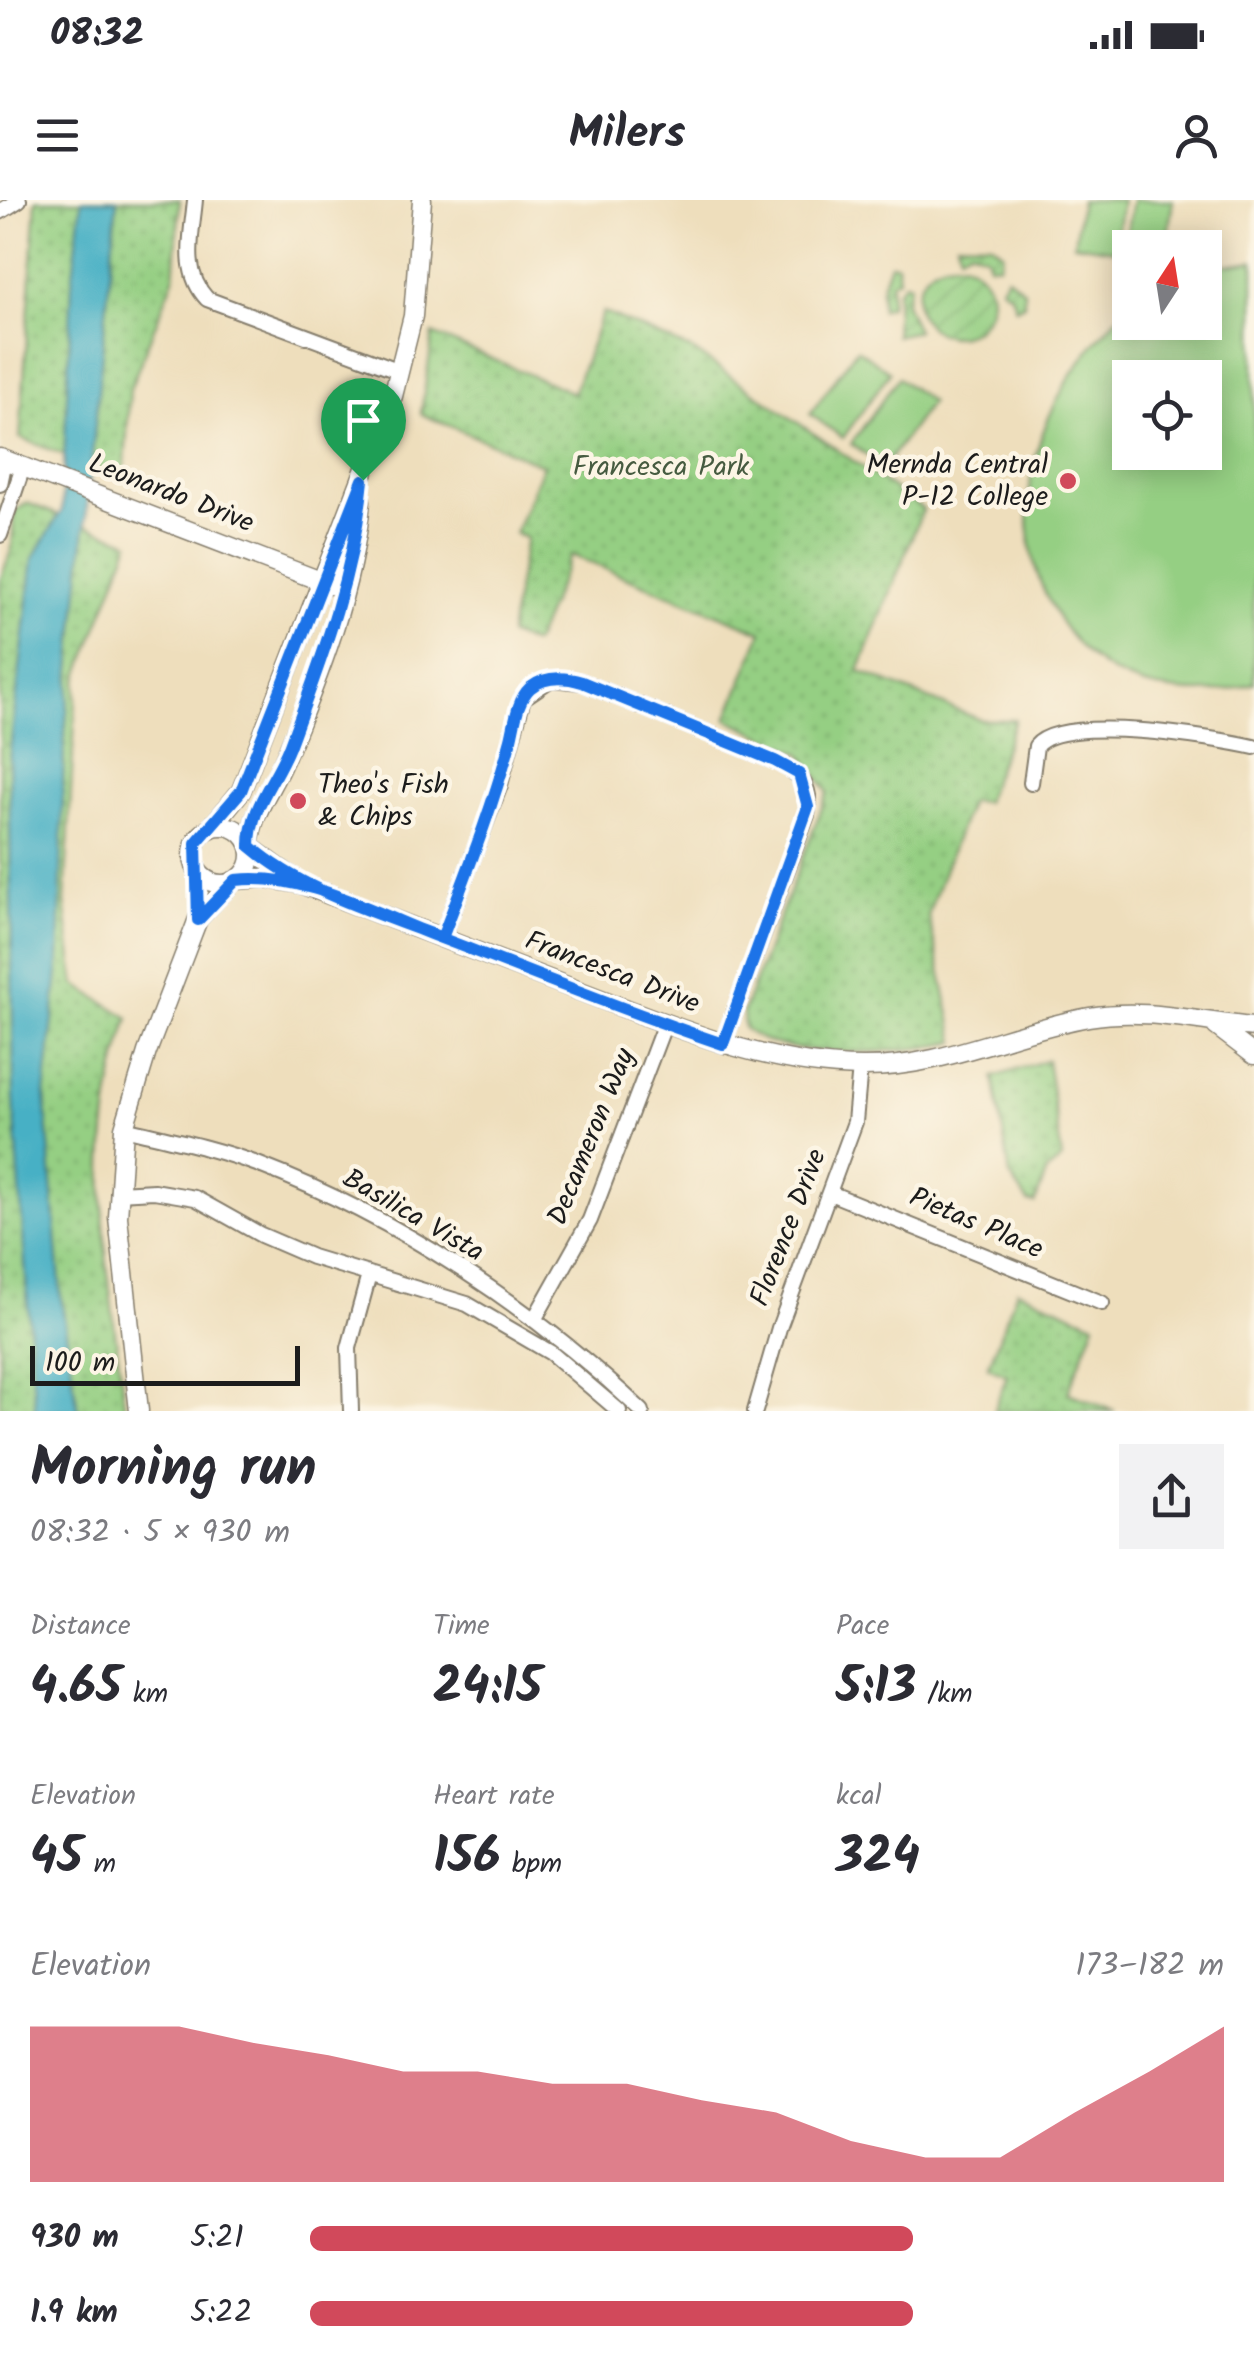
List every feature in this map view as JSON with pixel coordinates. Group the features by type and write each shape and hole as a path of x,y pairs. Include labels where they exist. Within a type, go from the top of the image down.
{"street":[{"path":"3,212 19,200"},
{"path":"194,200 190,270 194,286 206,299 400,371"},
{"path":"198,920 196,843 241,791 363,480 400,371 412,316 422,200"},
{"path":"0,484 9,462"},
{"path":"1,529 9,462"},
{"name":"Leonardo Drive","path":"9,462 346,591"},
{"path":"139,1411 118,1193 124,1128 136,1083 198,920 249,866 255,810 283,762 346,591 358,535 363,480"},
{"path":"0,494 1,529"},
{"path":"442,938 500,785 523,698 528,690 552,678 582,682 792,768 804,782 807,816 723,1044"},
{"path":"1031,782 1036,746 1060,732 1186,732 1254,746"},
{"path":"210,829 228,826 250,845"},
{"name":"Francesca Drive","path":"250,845 302,884"},
{"path":"196,868 208,880 234,881"},
{"name":"Francesca Drive","path":"234,881 264,878 302,884 723,1044 805,1062 860,1067 953,1057 1088,1017 1157,1012 1254,1027"},
{"name":"Francesca Drive","path":"1207,1020 1254,1055"},
{"name":"Decameron Way","path":"534,1320 590,1220 665,1023"},
{"name":"Florence Drive","path":"756,1409 778,1328 855,1122 860,1067"},
{"name":"Basilica Vista","path":"124,1128 254,1163 338,1199 410,1239 534,1320 582,1355 642,1411"},
{"name":"Basilica Vista","path":"118,1193 154,1192 195,1198 261,1235 369,1275 468,1304 551,1353 610,1408"},
{"name":"Pietas Place","path":"830,1192 1102,1303"},
{"path":"351,1411 350,1348 369,1275"}],"green space":[{"path":"36,200 180,200 174,278 130,389 124,478 20,438"},
{"path":"1081,200 1122,200 1118,230 1112,230 1112,250 1074,244"},
{"path":"1132,200 1173,200 1169,230 1127,230"},
{"path":"957,242 991,243 1003,253 999,265 988,264 987,256 969,249 960,255"},
{"path":"1254,261 1254,683 1230,690 1194,692 1157,688 1113,673 1079,646 1060,621 1040,581 1030,540 1029,499 1035,458 1068,380 1112,324 1112,340 1222,340 1222,266"},
{"path":"954,262 980,273 991,299 980,325 954,336 928,325 917,299 928,273"},
{"path":"890,263 897,264 899,278 891,282 890,305 881,310 881,288"},
{"path":"1007,276 1024,290 1024,304 1016,308 1011,295 1001,287"},
{"path":"905,282 910,284 905,303 917,331 895,336 897,291"},
{"name":"Francesca Park","path":"603,312 694,351 923,509 859,671 981,720 1015,720 985,802 970,801 928,914 956,1042 878,1051 814,1050 761,1039 744,1028 743,1012 828,792 802,754 727,719 762,632 571,555 534,644 509,635 526,538 515,533 543,465 421,414 433,334 573,393"},
{"path":"857,349 890,372 843,438 810,414"},
{"path":"898,378 931,402 884,467 851,444"},
{"path":"27,503 130,542 77,681 65,901 75,984 129,1018 106,1119 103,1166 107,1261 125,1411 0,1411 0,580 12,548 14,512"},
{"path":"1047,1060 1062,1159 1047,1171 1035,1203 1028,1202 1010,1176 994,1077"},
{"path":"1017,1290 1095,1323 1068,1393 1115,1411 994,1411 1007,1375 988,1367"}],"water":[{"path":"82,200 117,200 64,742 59,964 45,1094 61,1297 78,1411 35,1411 14,1101 9,759 33,559 62,510 72,283"}],"place":[{"name":"Mernda Central P-12 College","path":"1068,481"},
{"name":"Theo's Fish & Chips","path":"298,801"}],"route":[{"path":"363,480 241,791 233,806 196,843 198,920 214,898 236,880 264,878 302,884 442,938 665,1023 723,1044 807,816 808,792 792,768 582,682 552,678 538,683 523,698 500,785 442,938 336,898 302,884 250,846 255,810 283,762 346,591 358,535 363,480"}]}
